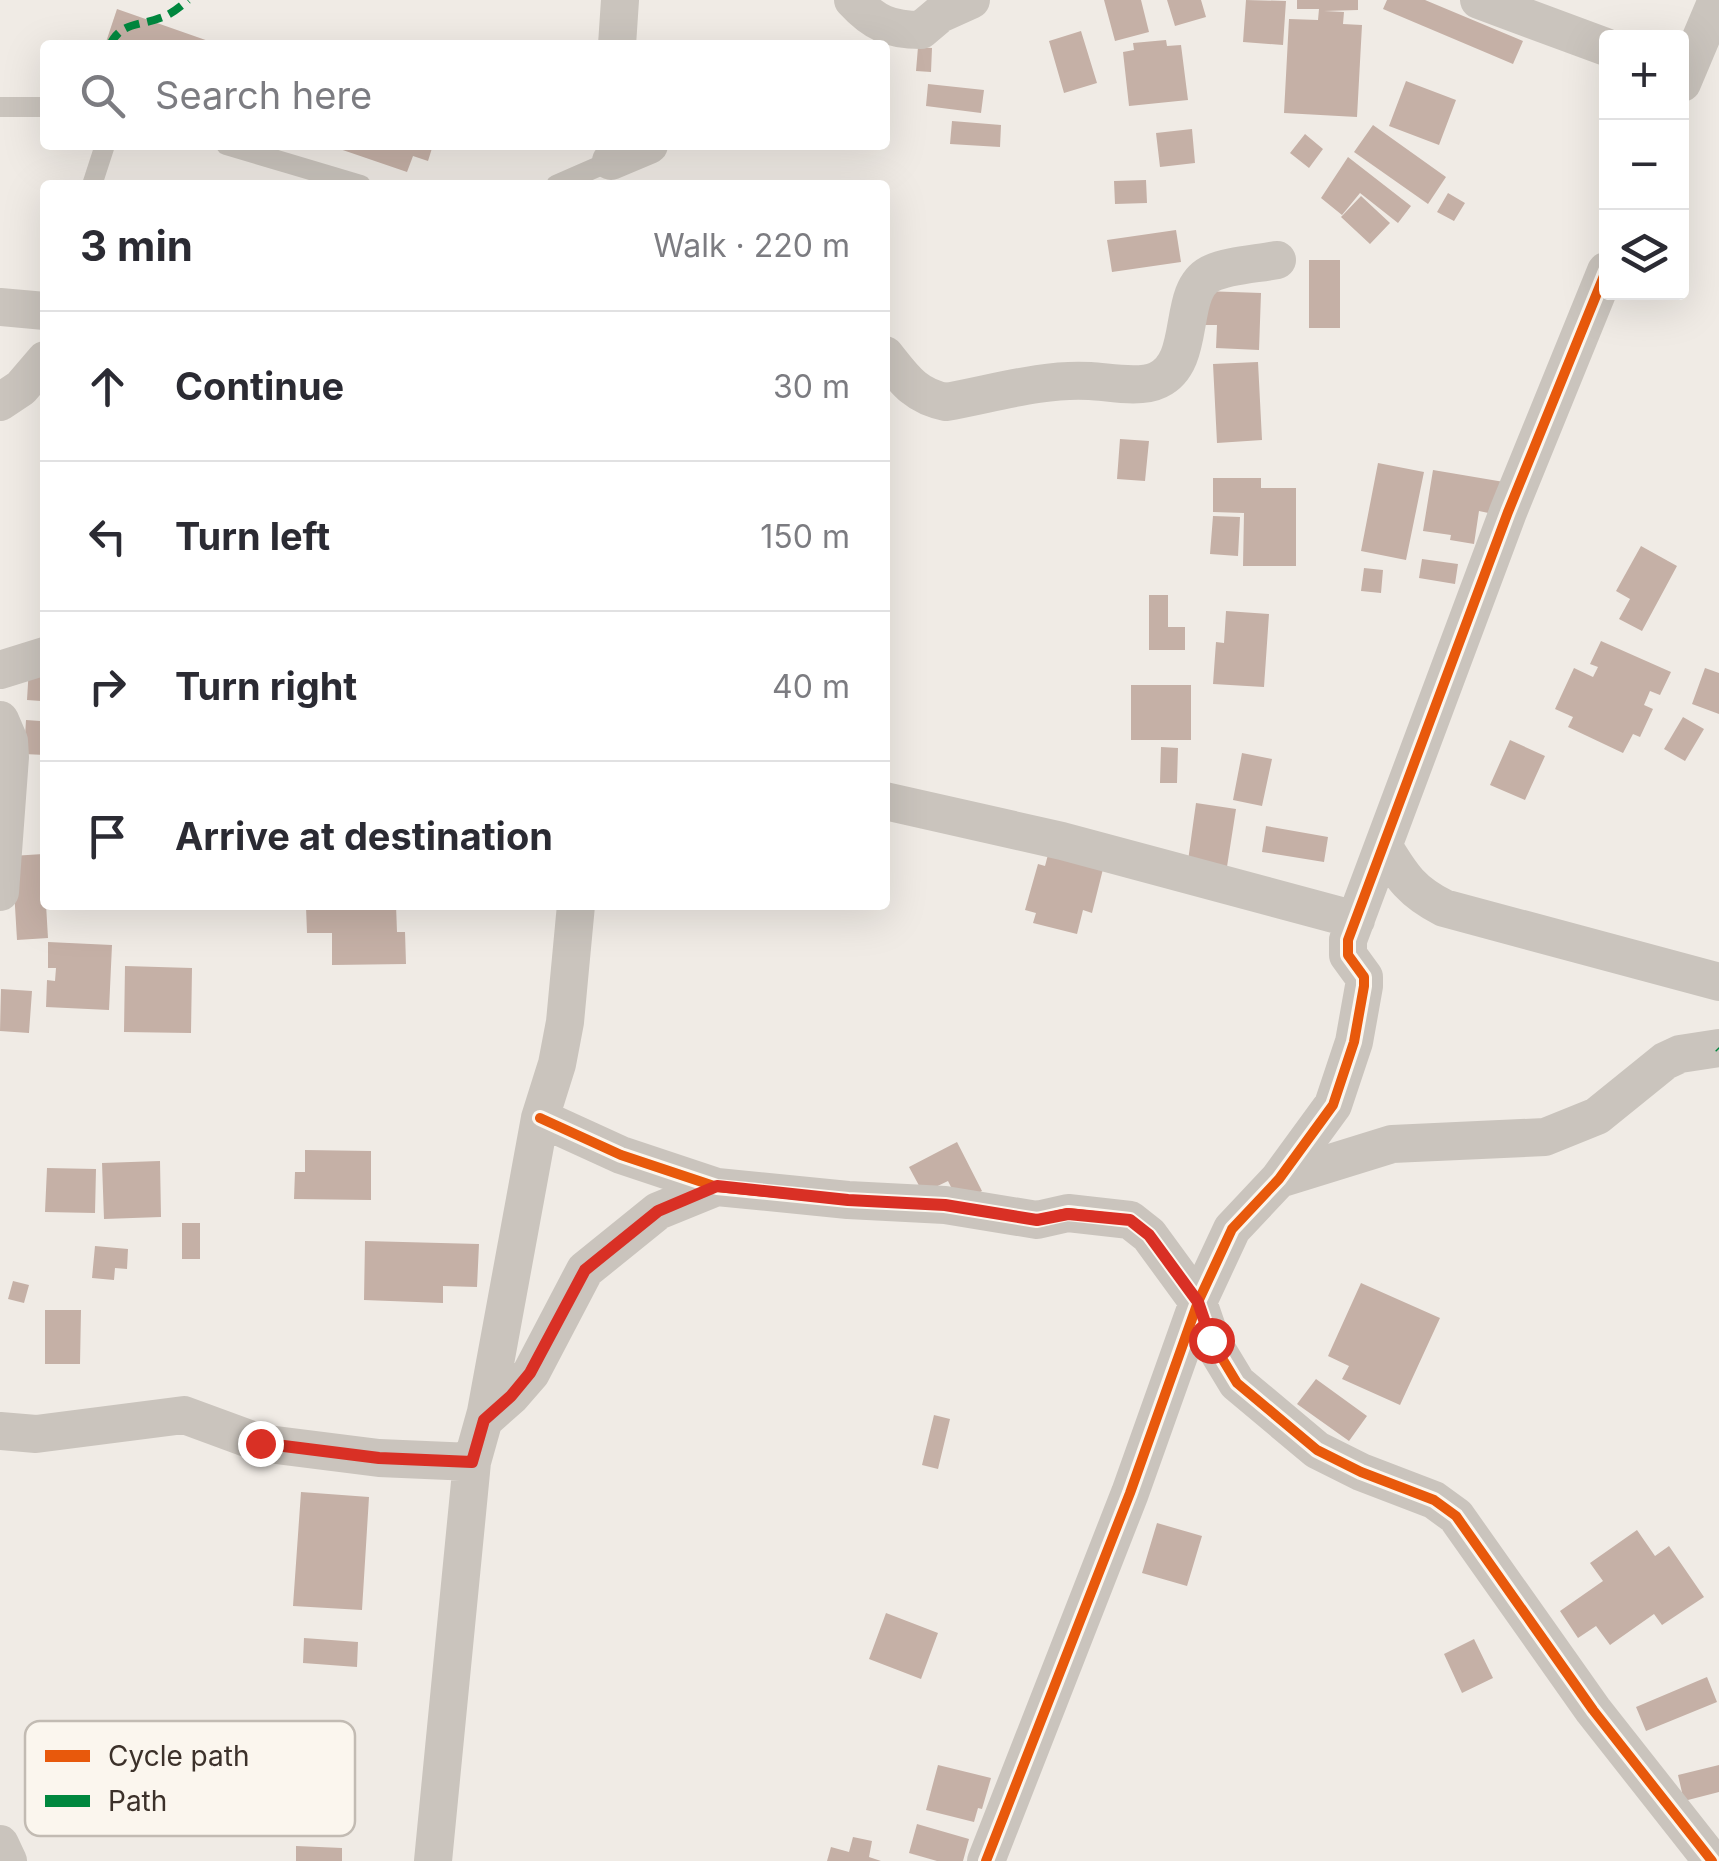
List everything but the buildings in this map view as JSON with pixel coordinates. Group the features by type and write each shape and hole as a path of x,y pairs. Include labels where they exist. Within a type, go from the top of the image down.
{"street":[{"path":"617,40 620,0"},
{"path":"853,0 881,25 940,14 971,0"},
{"path":"1479,0 1599,43"},
{"path":"1690,78 1717,0"},
{"path":"890,42 925,15"},
{"path":"610,164 639,150"},
{"path":"890,370 899,397 946,402 1086,380 1117,384 1157,382 1173,367 1184,342 1194,291 1201,281 1210,274 1277,260"},
{"path":"986,1861 1130,1493 1198,1302 1232,1229 1279,1179 1333,1105 1354,1042 1364,977 1348,955 1348,940 1413,758 1599,287"},
{"path":"0,307 40,311"},
{"path":"0,402 21,388 40,366"},
{"path":"0,670 40,658"},
{"path":"0,720 9,740 10,757 0,892"},
{"path":"890,802 1062,841 1356,920"},
{"path":"1384,848 1406,882 1421,896 1444,908 1719,982"},
{"path":"433,1861 472,1462 484,1420 540,1118 565,1022 576,910"},
{"path":"1279,1179 1392,1144 1556,1134 1597,1116 1665,1061 1680,1054 1719,1048"},
{"path":"540,1118 621,1155 717,1186 848,1200 945,1205 1037,1220 1068,1214 1130,1220 1149,1235 1198,1302 1211,1340 1237,1383 1317,1450 1434,1500 1456,1516 1593,1710 1712,1861"},
{"path":"484,1420 530,1373 585,1270 658,1211 717,1186"},
{"path":"0,1431 36,1434 184,1415 260,1443 379,1458 472,1462"},
{"path":"0,1844 8,1861"}],"lane":[{"path":"0,107 40,107"},
{"path":"94,180 103,150"},
{"path":"243,150 343,180"},
{"path":"569,180 610,164"}],"marked path":[{"path":"113,40 125,28 164,17 188,0"}],"cycle path":[{"path":"986,1861 1130,1493 1198,1302 1232,1229 1279,1179 1333,1105 1354,1042 1364,986 1364,977 1348,955 1348,940 1508,512 1599,288"},
{"path":"540,1118 621,1155 717,1187 945,1205 1037,1220 1068,1213 1130,1220 1149,1235 1198,1302 1211,1340 1237,1383 1317,1450 1434,1500 1456,1516 1593,1710 1712,1861"}],"route":[{"path":"260,1443 379,1458 472,1462 484,1420 530,1373 585,1270 658,1211 717,1186 848,1200 945,1205 1037,1220 1068,1214 1130,1220 1149,1235 1198,1302 1211,1340"}]}
